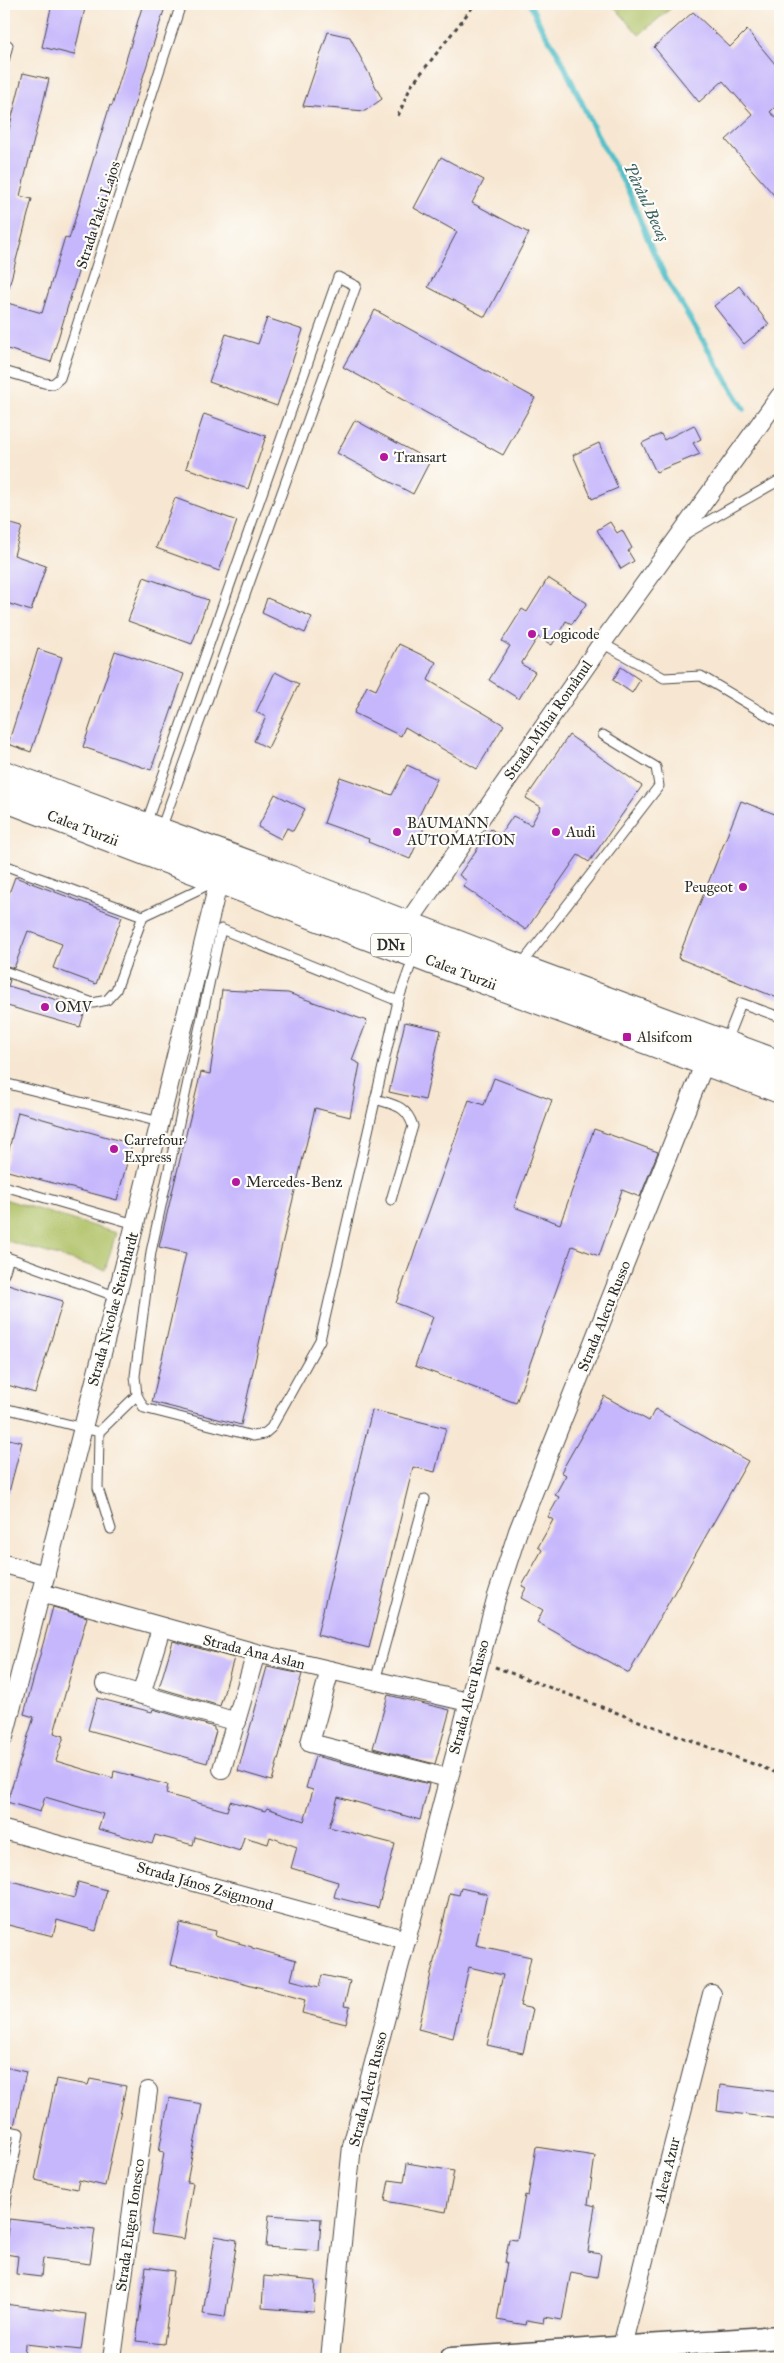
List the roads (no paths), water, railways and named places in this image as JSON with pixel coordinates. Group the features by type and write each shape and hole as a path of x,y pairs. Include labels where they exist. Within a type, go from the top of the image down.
{"main road":[{"name":"Calea Turzii","path":"4,775 407,924 518,968 715,1053 780,1090"},
{"name":"Calea Turzii","path":"4,797 415,954 715,1053 780,1065"}],"street":[{"name":"Strada Mihai Românul","path":"407,924 602,642 780,396"},
{"name":"Strada Nicolae Steinhardt","path":"4,1738 46,1575 90,1430 115,1296 135,1224 219,880"},
{"name":"Strada Alecu Russo","path":"330,2359 352,2146 479,1660 518,1531 715,1053"},
{"path":"4,1564 46,1575"},
{"name":"Strada Ana Aslan","path":"42,1593 161,1628 256,1653 468,1702"},
{"path":"140,1695 161,1628"},
{"path":"222,1768 256,1653"},
{"path":"330,1670 310,1743 448,1778"},
{"path":"105,1684 237,1722"},
{"name":"Strada János Zsigmond","path":"4,1830 407,1940"},
{"name":"Aleea Azur","path":"622,2346 712,1994"},
{"name":"Strada Eugen Ionesco","path":"112,2359 148,2091"},
{"path":"451,2359 780,2336"}],"lane":[{"name":"Strada Pakei Lajos","path":"4,371 44,384 54,384 60,378 181,4"},
{"path":"4,61 8,45"},
{"path":"338,277 356,286 152,829 338,277"},
{"path":"678,538 780,480"},
{"path":"602,642 664,678 701,676 780,723"},
{"path":"518,968 659,786 656,767 603,736"},
{"path":"4,865 143,916"},
{"path":"4,971 92,1003 107,1000 116,990 143,916 219,880"},
{"path":"398,1001 221,929 151,1252 135,1376 137,1395 144,1408 253,1436 264,1434 271,1428 320,1340 398,1001 415,954"},
{"path":"715,1053 741,1003 780,1017"},
{"path":"5,1084 160,1122"},
{"path":"375,1099 398,1106 409,1114 413,1126 391,1200"},
{"path":"4,1186 135,1224"},
{"path":"4,1274 6,1257 115,1296"},
{"path":"90,1430 137,1395"},
{"path":"4,1408 90,1430"},
{"path":"90,1430 98,1488 111,1529"},
{"path":"375,1681 426,1499"},
{"path":"4,2130 19,2133 4,2211"}],"waterway":[{"name":"Pârâul Becaș","path":"530,4 541,27 559,55 600,141 628,190 651,247 668,282 744,409"}],"place":[{"name":"Transart","path":"384,457"},
{"name":"Logicode","path":"532,634"},
{"name":"BAUMANN AUTOMATION","path":"397,832"},
{"name":"Audi","path":"556,832"},
{"name":"Peugeot","path":"743,887"},
{"name":"OMV","path":"45,1007"},
{"name":"Alsifcom","path":"627,1037"},
{"name":"Carrefour Express","path":"114,1149"},
{"name":"Mercedes-Benz","path":"236,1182"}]}
